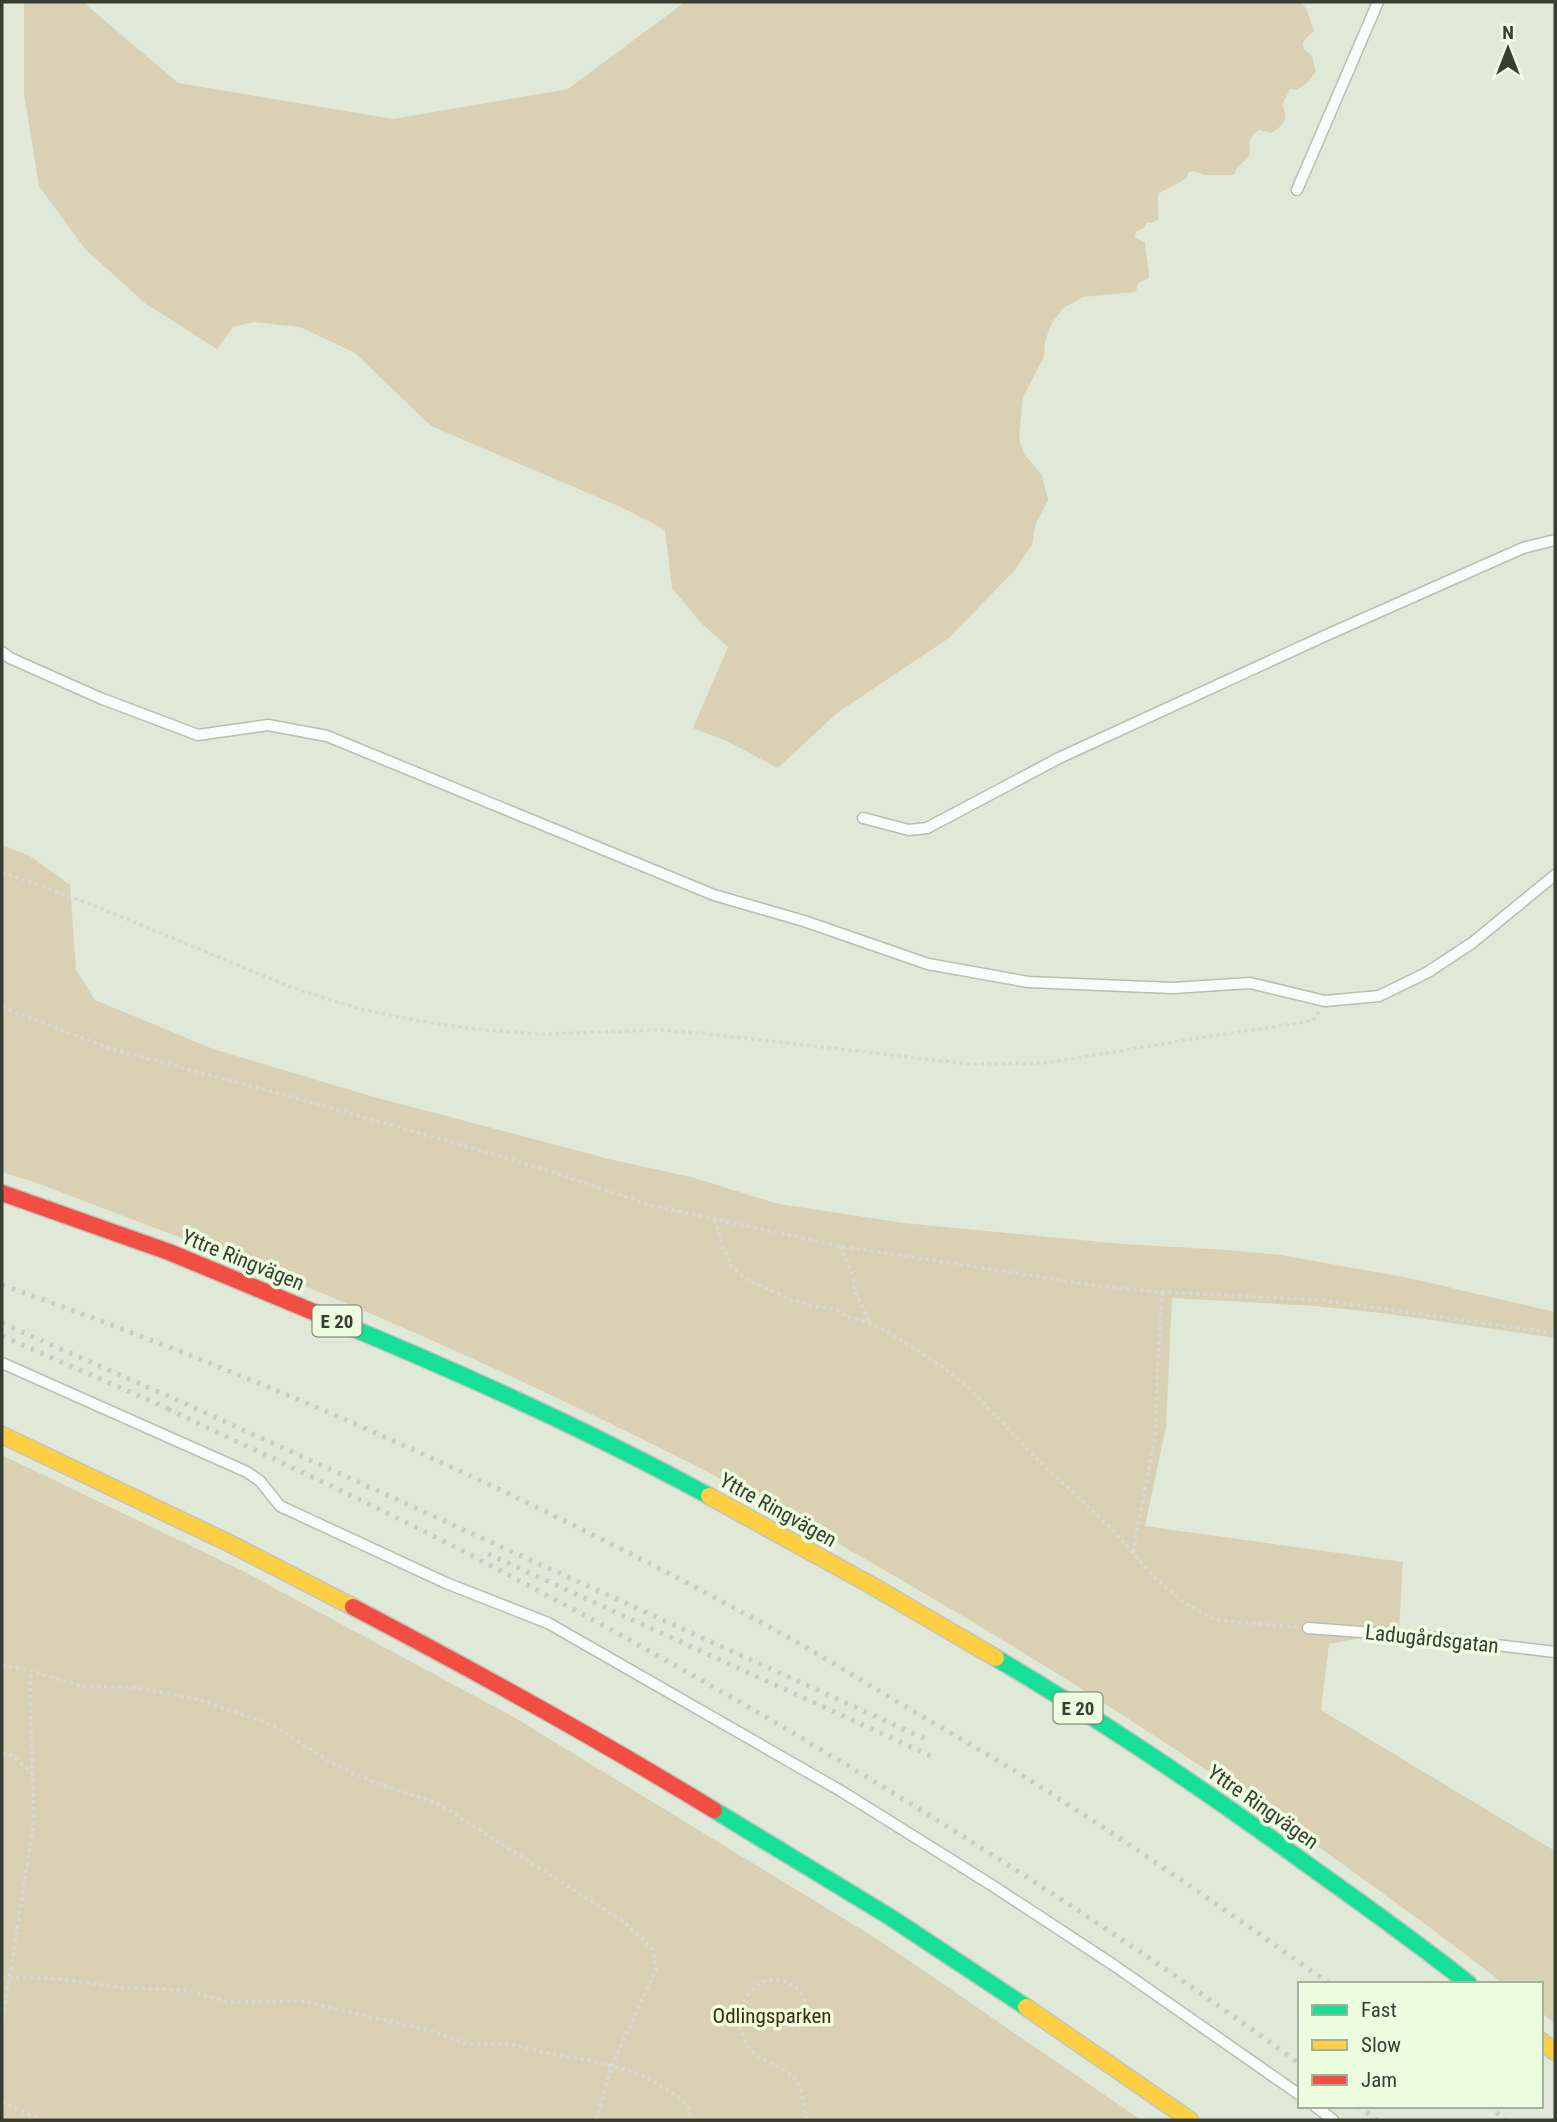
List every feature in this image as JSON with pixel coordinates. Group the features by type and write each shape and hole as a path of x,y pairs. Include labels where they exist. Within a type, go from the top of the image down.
{"highway":[{"name":"Yttre Ringvägen","path":"2,1193 169,1252 335,1321 467,1377 663,1471 871,1585 1063,1698 1238,1814 1466,1982"},
{"path":"2,1435 278,1568 470,1668 654,1773 890,1917 1070,2036 1190,2120"}],"lane":[{"path":"1297,190 1378,2"},
{"path":"863,818 909,830 927,828 1059,758 1316,640 1523,548 1555,540"},
{"path":"2,652 10,659 100,698 198,735 268,725 327,737 714,895 804,921 928,964 1028,982 1173,988 1250,984 1325,1001 1379,996 1428,972 1472,943 1555,875"},
{"path":"2,1363 247,1472 260,1481 281,1506 446,1583 548,1623 632,1670 841,1791 993,1886 1115,1966 1298,2094"},
{"name":"Ladugårdsgatan","path":"1308,1628 1428,1637 1555,1652"},
{"path":"1318,2108 1333,2120"}],"path":[{"path":"2,872 93,905 292,988 360,1009 431,1023 486,1030 542,1034 659,1030 748,1037 970,1064 1046,1063 1312,1021 1325,1001"},
{"path":"2,1007 111,1049 486,1152 649,1205 840,1246 1040,1278 1162,1292 1320,1300 1555,1333"},
{"path":"715,1219 730,1265 747,1280 792,1302 800,1301 811,1306 837,1310 847,1317 870,1323 889,1332 943,1367 973,1392 1037,1459 1111,1528 1154,1577 1184,1603 1216,1620 1308,1628"},
{"path":"840,1246 853,1276 854,1289 870,1323"},
{"path":"1133,1552 1156,1431 1162,1292"},
{"path":"2,1665 84,1687 131,1687 193,1698 271,1724 334,1764 376,1783 437,1803 624,1922 653,1949 656,1970 612,2066 596,2120"},
{"path":"2,2025 34,1821 31,1671"},
{"path":"2,1753 12,1756 32,1773"},
{"path":"2,1977 61,1979 125,1988 185,1990 229,2002 303,2001 431,2031 469,2044 515,2045 640,2074 676,2095 688,2106 692,2120"},
{"path":"780,2014 784,2027 801,2026 807,2013 804,1996 793,1984 774,1979 756,1986 743,2001 740,2021 744,2040 756,2055 794,2078 803,2093 806,2120"},
{"path":"2,2102 41,2120"}],"green space":[{"path":"24,2 83,2 178,83 393,119 568,89 685,2 1301,2 1307,10 1314,31 1303,46 1312,56 1316,72 1307,83 1296,90 1290,89 1282,105 1285,118 1282,125 1271,133 1259,130 1253,135 1250,155 1234,175 1189,172 1186,179 1159,193 1158,220 1147,222 1144,228 1136,232 1135,238 1145,242 1149,278 1138,283 1136,292 1083,297 1063,308 1052,323 1045,341 1044,357 1023,397 1019,438 1024,454 1042,475 1048,500 1036,523 1032,545 1014,571 949,638 837,713 778,768 724,740 693,728 728,647 701,623 672,588 665,530 623,508 431,426 355,353 300,327 254,322 233,327 217,349 146,304 85,249 39,186 24,93"},
{"path":"2,845 30,856 70,885 76,970 95,1000 213,1049 374,1097 613,1160 691,1177 779,1204 904,1223 1123,1244 1281,1255 1409,1278 1555,1312 1555,1338 1315,1306 1172,1298 1166,1427 1145,1526 1403,1562 1399,1630 1329,1644 1321,1710 1555,1851 1555,2024 1543,2014 1543,1982 1501,1982 1295,1831 1152,1734 1006,1642 759,1499 567,1403 394,1324 241,1261 2,1172"},
{"name":"Odlingsparken","path":"2,1455 241,1570 512,1716 882,1942 1141,2120 2,2120"}],"railway":[{"path":"2,1285 202,1360 399,1443 688,1583 782,1634 1042,1788 1327,1982"},
{"path":"2,1323 930,1741"},
{"path":"2,1336 176,1412"},
{"path":"168,1409 365,1502 482,1561 588,1617 797,1736 1002,1861 1202,1994 1298,2063"},
{"path":"488,1554 931,1756"},
{"path":"1361,2108 1377,2120"},
{"path":"1491,2108 1506,2120"}],"traffic: fast":[{"path":"328,1318 521,1402 616,1447 709,1496"},
{"path":"996,1658 1198,1787 1466,1982"},
{"path":"714,1810 890,1917 1026,2007"}],"traffic: slow":[{"path":"2,1435 231,1544 353,1607"},
{"path":"709,1496 871,1585 996,1658"},
{"path":"1026,2007 1190,2120"},
{"path":"1543,2043 1555,2052"}],"traffic: jam":[{"path":"2,1193 169,1252 328,1318"},
{"path":"353,1607 535,1705 714,1810"}]}
